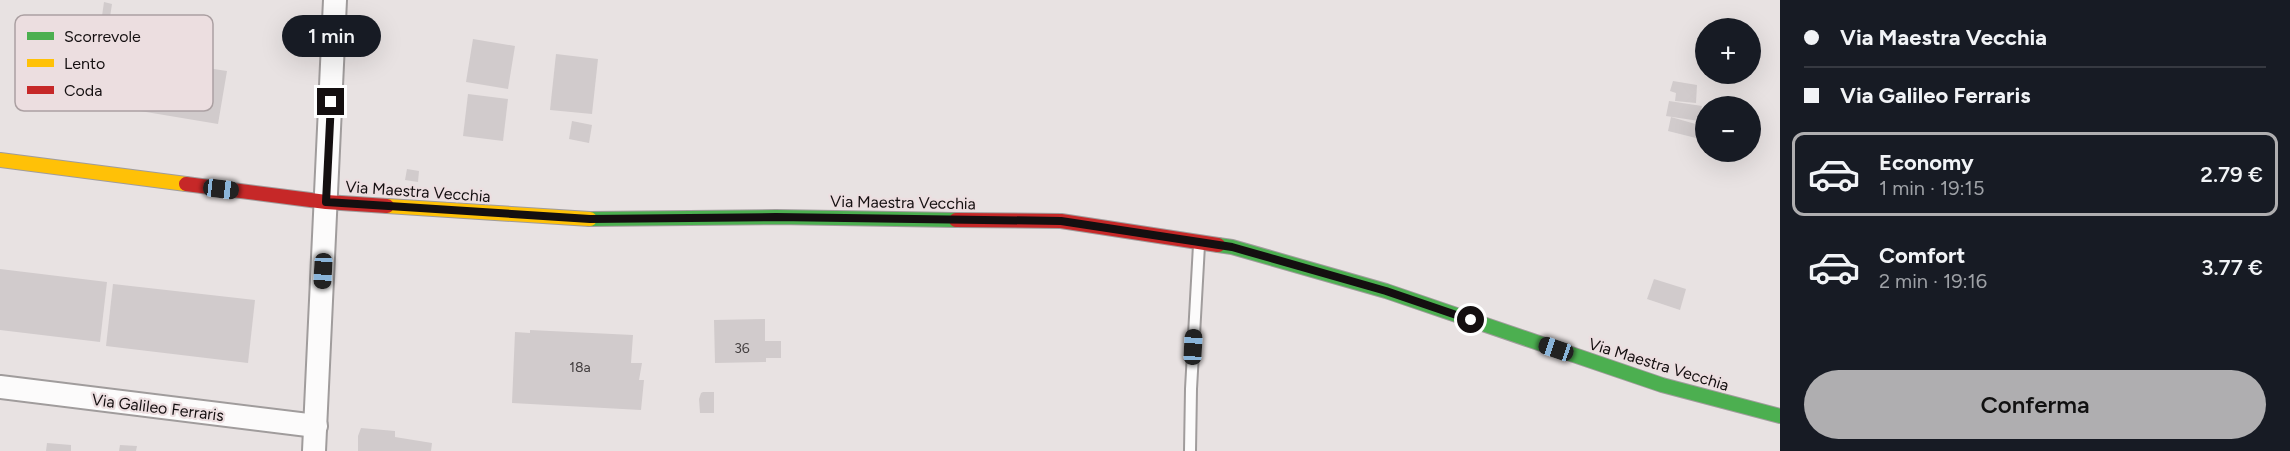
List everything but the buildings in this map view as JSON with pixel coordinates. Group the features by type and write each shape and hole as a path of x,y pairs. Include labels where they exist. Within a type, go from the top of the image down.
{"main road":[{"name":"Via Maestra Vecchia","path":"0,160 326,202 590,219 776,217 1061,221 1232,247 1386,291 1662,385 1780,416"}],"street":[{"path":"314,451 335,0"},
{"name":"Via Galileo Ferraris","path":"0,387 316,426"}],"lane":[{"path":"1190,451 1199,242"}],"traffic: fast":[{"path":"590,219 776,217 956,220"},
{"path":"1218,245 1386,291 1662,385 1780,416"}],"traffic: slow":[{"path":"0,160 186,184"},
{"path":"387,206 590,219"}],"traffic: jam":[{"path":"186,184 326,202 387,206"},
{"path":"956,220 1061,221 1218,245"}],"route":[{"path":"331,102 326,202 590,219 776,217 1061,221 1232,247 1386,291 1471,320"}]}
